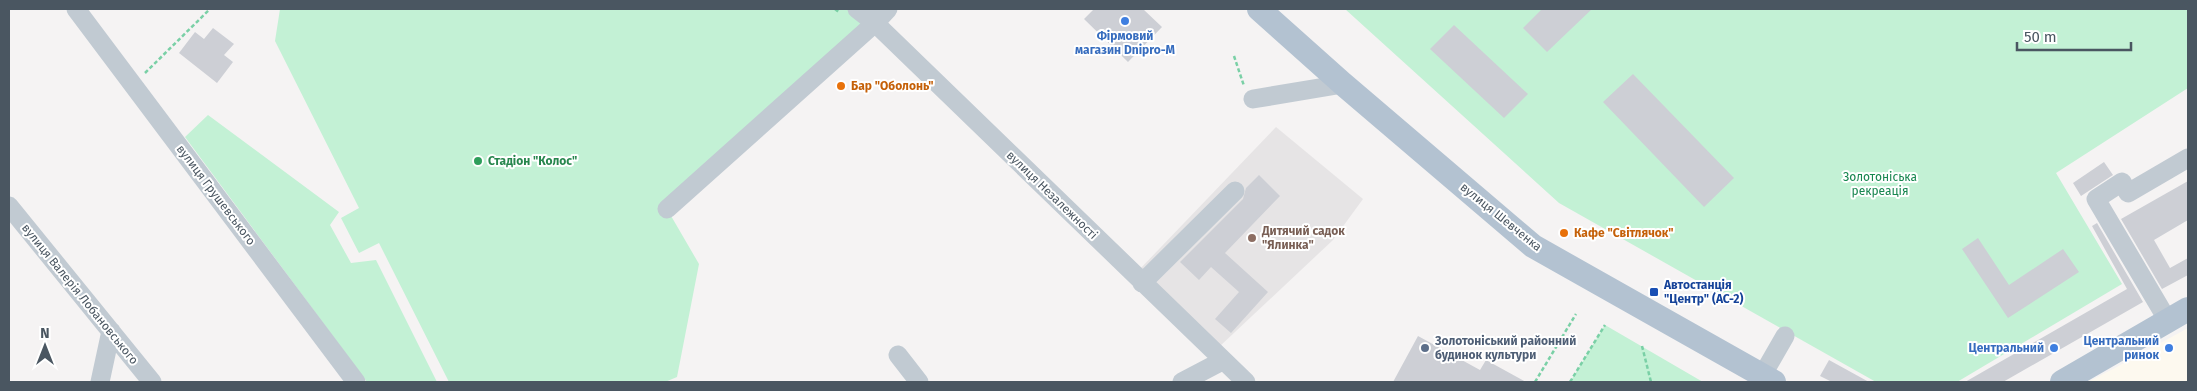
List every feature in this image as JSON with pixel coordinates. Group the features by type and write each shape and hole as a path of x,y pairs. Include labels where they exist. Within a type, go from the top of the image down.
{"main road":[{"name":"вулиця Шевченка","path":"1261,9 1343,84 1533,246 1768,379"},
{"path":"2062,382 2188,309"}],"street":[{"name":"вулиця Грушевського","path":"76,9 356,382"},
{"name":"вулиця Незалежності","path":"857,9 875,23 1222,361 1246,382"},
{"path":"667,209 875,23 888,9"},
{"path":"1249,93 1343,84"},
{"path":"2168,321 2096,199 2122,182 2128,193 2188,158"},
{"path":"1142,283 1236,191"},
{"name":"вулиця Валерія Лобановського","path":"9,206 152,382"},
{"path":"100,382 111,331"},
{"path":"1768,379 1785,336"},
{"path":"898,355 919,382"},
{"path":"1182,382 1222,361"}],"path":[{"path":"133,84 210,9"},
{"path":"1234,56 1249,93"},
{"path":"1535,382 1576,314"},
{"path":"1570,382 1605,325"},
{"path":"1642,346 1652,382"}],"shaded area":[{"name":"Дитячий садок \"Ялинка\"","path":"1276,127 1363,199 1333,240 1219,347 1138,271"},
{"name":"Центральний ринок","path":"2188,328 2188,382 2088,382 2113,369"}],"green space":[{"path":"280,9 857,9 875,23 667,209 699,264 677,377 665,382 449,382 379,243 359,253 341,218 359,208 275,41"},
{"name":"Золотоніська рекреація","path":"1345,9 2188,9 2188,88 2056,173 2122,284 1957,382 1876,382 1559,203"},
{"path":"208,115 339,212 330,225 351,263 376,260 437,382 367,382 185,137"},
{"path":"1605,325 1703,382 1570,382"}],"building":[{"path":"1094,9 1143,9 1162,27 1128,62 1084,19"},
{"path":"1542,9 1592,9 1547,52 1523,28"},
{"path":"1454,25 1528,94 1504,118 1430,49"},
{"path":"213,28 234,44 224,55 233,62 217,83 179,53 195,32 204,39"},
{"path":"1633,74 1734,178 1704,207 1603,102"},
{"path":"2104,162 2113,175 2081,196 2073,183"},
{"path":"1259,175 1280,196 1225,253 1268,292 1231,333 1215,319 1239,292 1211,267 1199,280 1180,262 1243,199 1246,188"},
{"path":"2188,181 2188,220 2154,240 2170,268 2188,258 2188,275 2162,289 2121,219"},
{"path":"2097,223 2143,302 2003,382 1965,382 2127,289 2092,226"},
{"path":"1978,238 2009,285 2063,249 2079,272 2008,318 1962,249"},
{"name":"Золотоніський районний будинок культури","path":"1418,336 1480,370 1486,360 1526,382 1393,382"},
{"path":"1829,360 1869,382 1832,382 1820,376"}],"place":[{"name":"Фірмовий магазин Dnipro-M","path":"1125,21"},
{"name":"Бар \"Оболонь\"","path":"841,86"},
{"name":"Стадіон \"Колос\"","path":"478,161"},
{"name":"Кафе \"Світлячок\"","path":"1564,233"},
{"name":"Дитячий садок \"Ялинка\"","path":"1252,238"},
{"name":"Автостанція \"Центр\" (АС-2)","path":"1654,292"},
{"name":"Золотоніський районний будинок культури","path":"1425,348"},
{"name":"Центральний","path":"2054,348"},
{"name":"Центральний ринок","path":"2169,348"}]}
